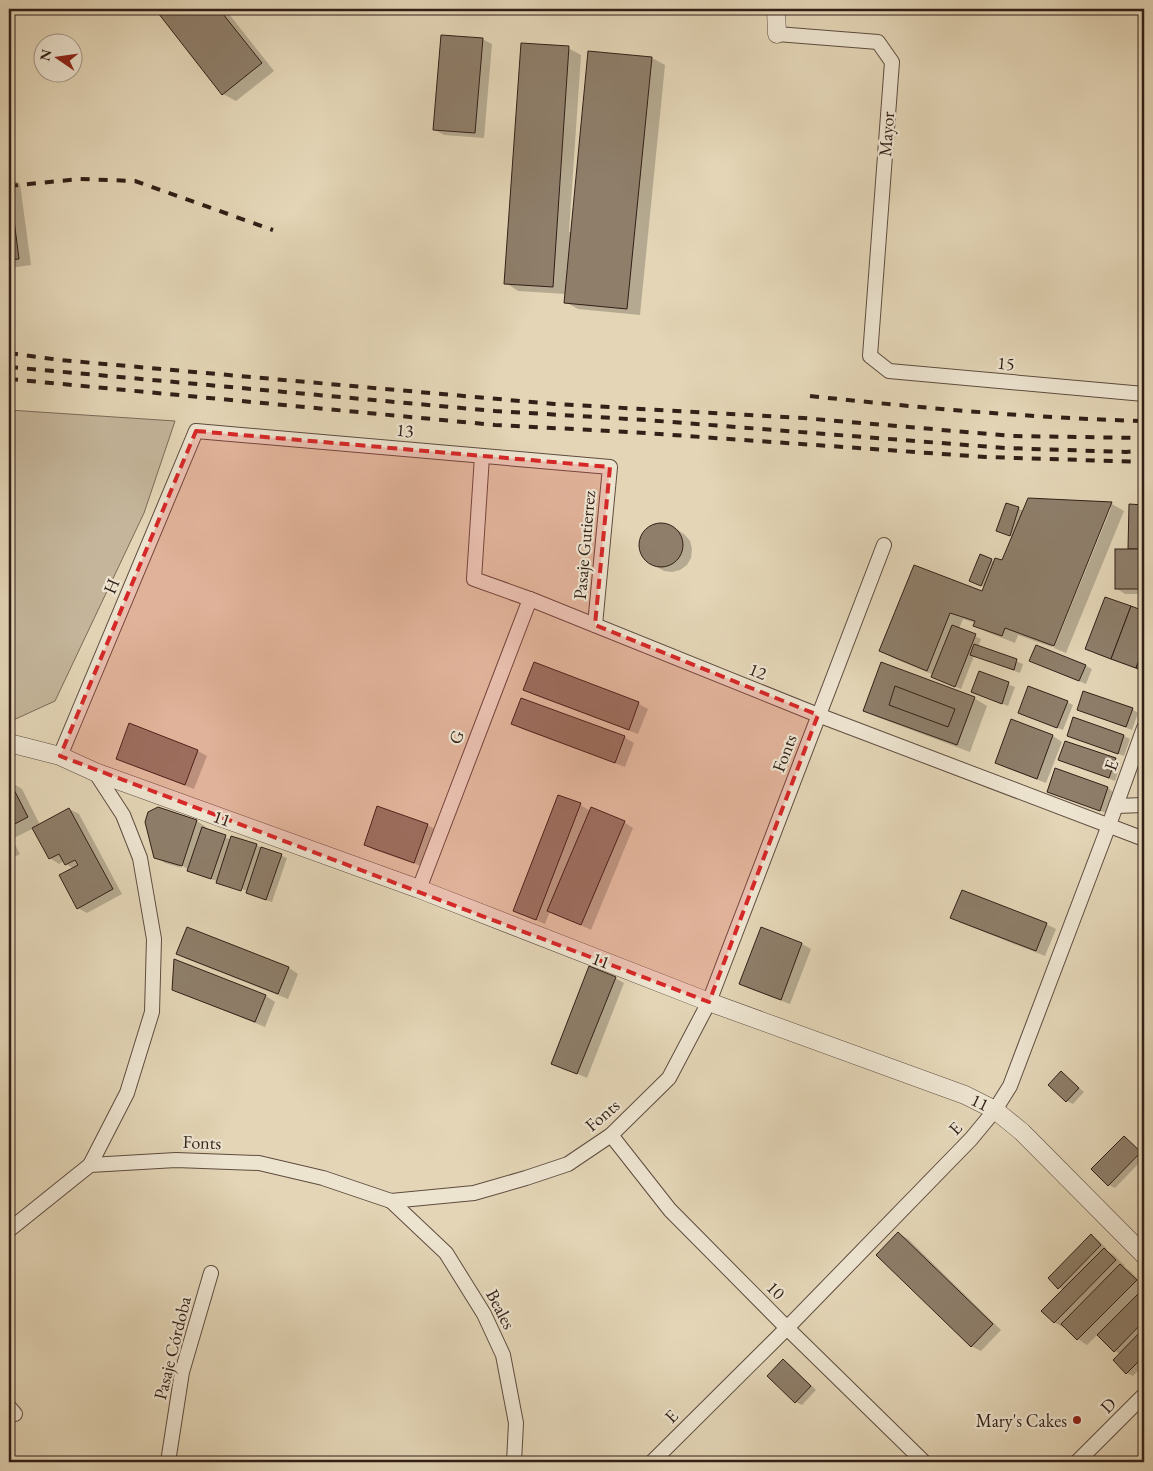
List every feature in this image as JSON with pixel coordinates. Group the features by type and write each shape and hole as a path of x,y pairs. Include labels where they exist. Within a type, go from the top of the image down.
{"street":[{"name":"Mayor","path":"776,9 777,34 878,42 892,62 870,356"},
{"name":"15","path":"870,356 889,371 1144,394"},
{"name":"13","path":"196,431 610,467"},
{"name":"H","path":"60,756 196,431"},
{"name":"12","path":"482,456 474,579 530,599 818,715 1144,839"},
{"name":"Pasaje Gutierrez","path":"595,625 610,467"},
{"name":"Fonts","path":"90,1165 176,1160 259,1163 323,1178 391,1201 474,1193 526,1178 568,1164 610,1135 669,1078 709,1002 884,545"},
{"name":"G","path":"419,889 530,599"},
{"name":"E","path":"652,1462 787,1328 971,1139 995,1110 1010,1086 1144,728"},
{"name":"11","path":"9,743 60,756 95,772 419,889 709,1002 965,1095 995,1110 1022,1132 1144,1255"},
{"path":"9,1230 90,1165 127,1092 152,1012 154,939 140,858 123,815 95,772"},
{"path":"1116,806 1144,805"},
{"name":"10","path":"610,1135 670,1210 924,1462"},
{"name":"Beales","path":"391,1201 446,1253 484,1314 503,1355 516,1423 514,1462"},
{"name":"Pasaje Córdoba","path":"168,1462 182,1372 211,1273"},
{"name":"D","path":"1076,1462 1144,1395"}],"highlighted area":[{"path":"196,431 610,467 595,625 818,715 709,1002 60,756"}],"shaded area":[{"path":"9,410 175,421 144,513 55,701 9,722"}],"building":[{"path":"155,9 219,9 262,63 222,95"},
{"path":"441,35 483,38 475,133 433,130"},
{"path":"521,43 569,46 553,287 504,284"},
{"path":"588,51 652,57 627,309 564,303"},
{"path":"9,181 19,259 9,260"},
{"path":"1028,498 1112,502 1054,646 1005,628 1002,636 973,626 975,621 950,613 927,671 879,651 914,565 982,591 995,558 1002,560"},
{"path":"1006,503 1019,507 1010,536 996,531"},
{"path":"1129,504 1144,505 1144,549 1128,549"},
{"path":"665,523 677,529 682,537 682,553 677,561 669,566 657,567 645,561 640,553 639,541 645,529 653,524"},
{"path":"1115,549 1144,549 1144,589 1115,589"},
{"path":"980,554 992,559 981,586 969,581"},
{"path":"1105,597 1131,606 1111,659 1085,649"},
{"path":"1131,606 1144,611 1144,648 1136,668 1111,659"},
{"path":"952,625 976,634 955,687 931,677"},
{"path":"974,644 1017,659 1014,670 970,655"},
{"path":"1036,645 1086,665 1079,681 1029,661"},
{"path":"1144,648 1144,671 1136,668"},
{"path":"534,662 639,702 629,730 523,690"},
{"path":"881,662 975,697 957,745 863,711"},
{"path":"979,671 1009,682 1002,704 971,692"},
{"path":"895,686 955,709 948,727 889,705"},
{"path":"1028,686 1068,701 1057,728 1018,713"},
{"path":"1083,691 1133,708 1126,727 1077,710"},
{"path":"521,698 625,736 615,763 511,724"},
{"path":"1073,717 1124,735 1118,754 1067,736"},
{"path":"1011,719 1053,735 1037,779 995,763"},
{"path":"129,723 198,750 185,785 116,759"},
{"path":"1065,741 1116,758 1109,778 1058,760"},
{"path":"1055,768 1108,787 1100,811 1047,792"},
{"path":"9,780 28,817 9,827"},
{"path":"558,795 581,803 536,920 513,911"},
{"path":"377,806 428,824 414,863 364,845"},
{"path":"158,807 197,820 182,866 154,858 145,822 148,812"},
{"path":"591,807 625,821 581,925 547,911"},
{"path":"69,808 113,889 77,909 59,875 78,865 75,860 65,865 59,854 49,859 32,828"},
{"path":"202,827 226,835 211,879 187,871"},
{"path":"231,836 257,844 241,891 216,883"},
{"path":"261,847 282,854 266,900 246,893"},
{"path":"962,890 1047,923 1036,951 950,918"},
{"path":"187,927 289,967 278,994 176,954"},
{"path":"761,927 802,943 781,1000 739,984"},
{"path":"174,959 266,995 255,1022 172,990"},
{"path":"589,966 616,977 577,1074 551,1064"},
{"path":"1061,1071 1079,1088 1066,1102 1048,1085"},
{"path":"1124,1136 1141,1152 1108,1186 1091,1169"},
{"path":"898,1232 993,1324 971,1347 876,1255"},
{"path":"1091,1234 1101,1245 1058,1289 1048,1278"},
{"path":"1104,1248 1116,1260 1054,1323 1041,1311"},
{"path":"1120,1264 1137,1280 1077,1340 1061,1324"},
{"path":"1142,1290 1144,1292 1144,1321 1114,1352 1097,1335"},
{"path":"1144,1328 1144,1356 1126,1374 1113,1360"},
{"path":"783,1359 811,1386 795,1403 767,1376"}],"railway":[{"path":"9,186 80,179 135,181 273,230"},
{"path":"9,353 60,360 554,404 803,418 1013,436 1144,438"},
{"path":"9,367 495,411 646,420 1005,448 1126,452 1144,450"},
{"path":"9,379 495,425 630,432 986,457 1144,462"},
{"path":"810,396 977,412 1060,418 1144,421"}],"place":[{"name":"Mary's Cakes","path":"1077,1420"}]}
